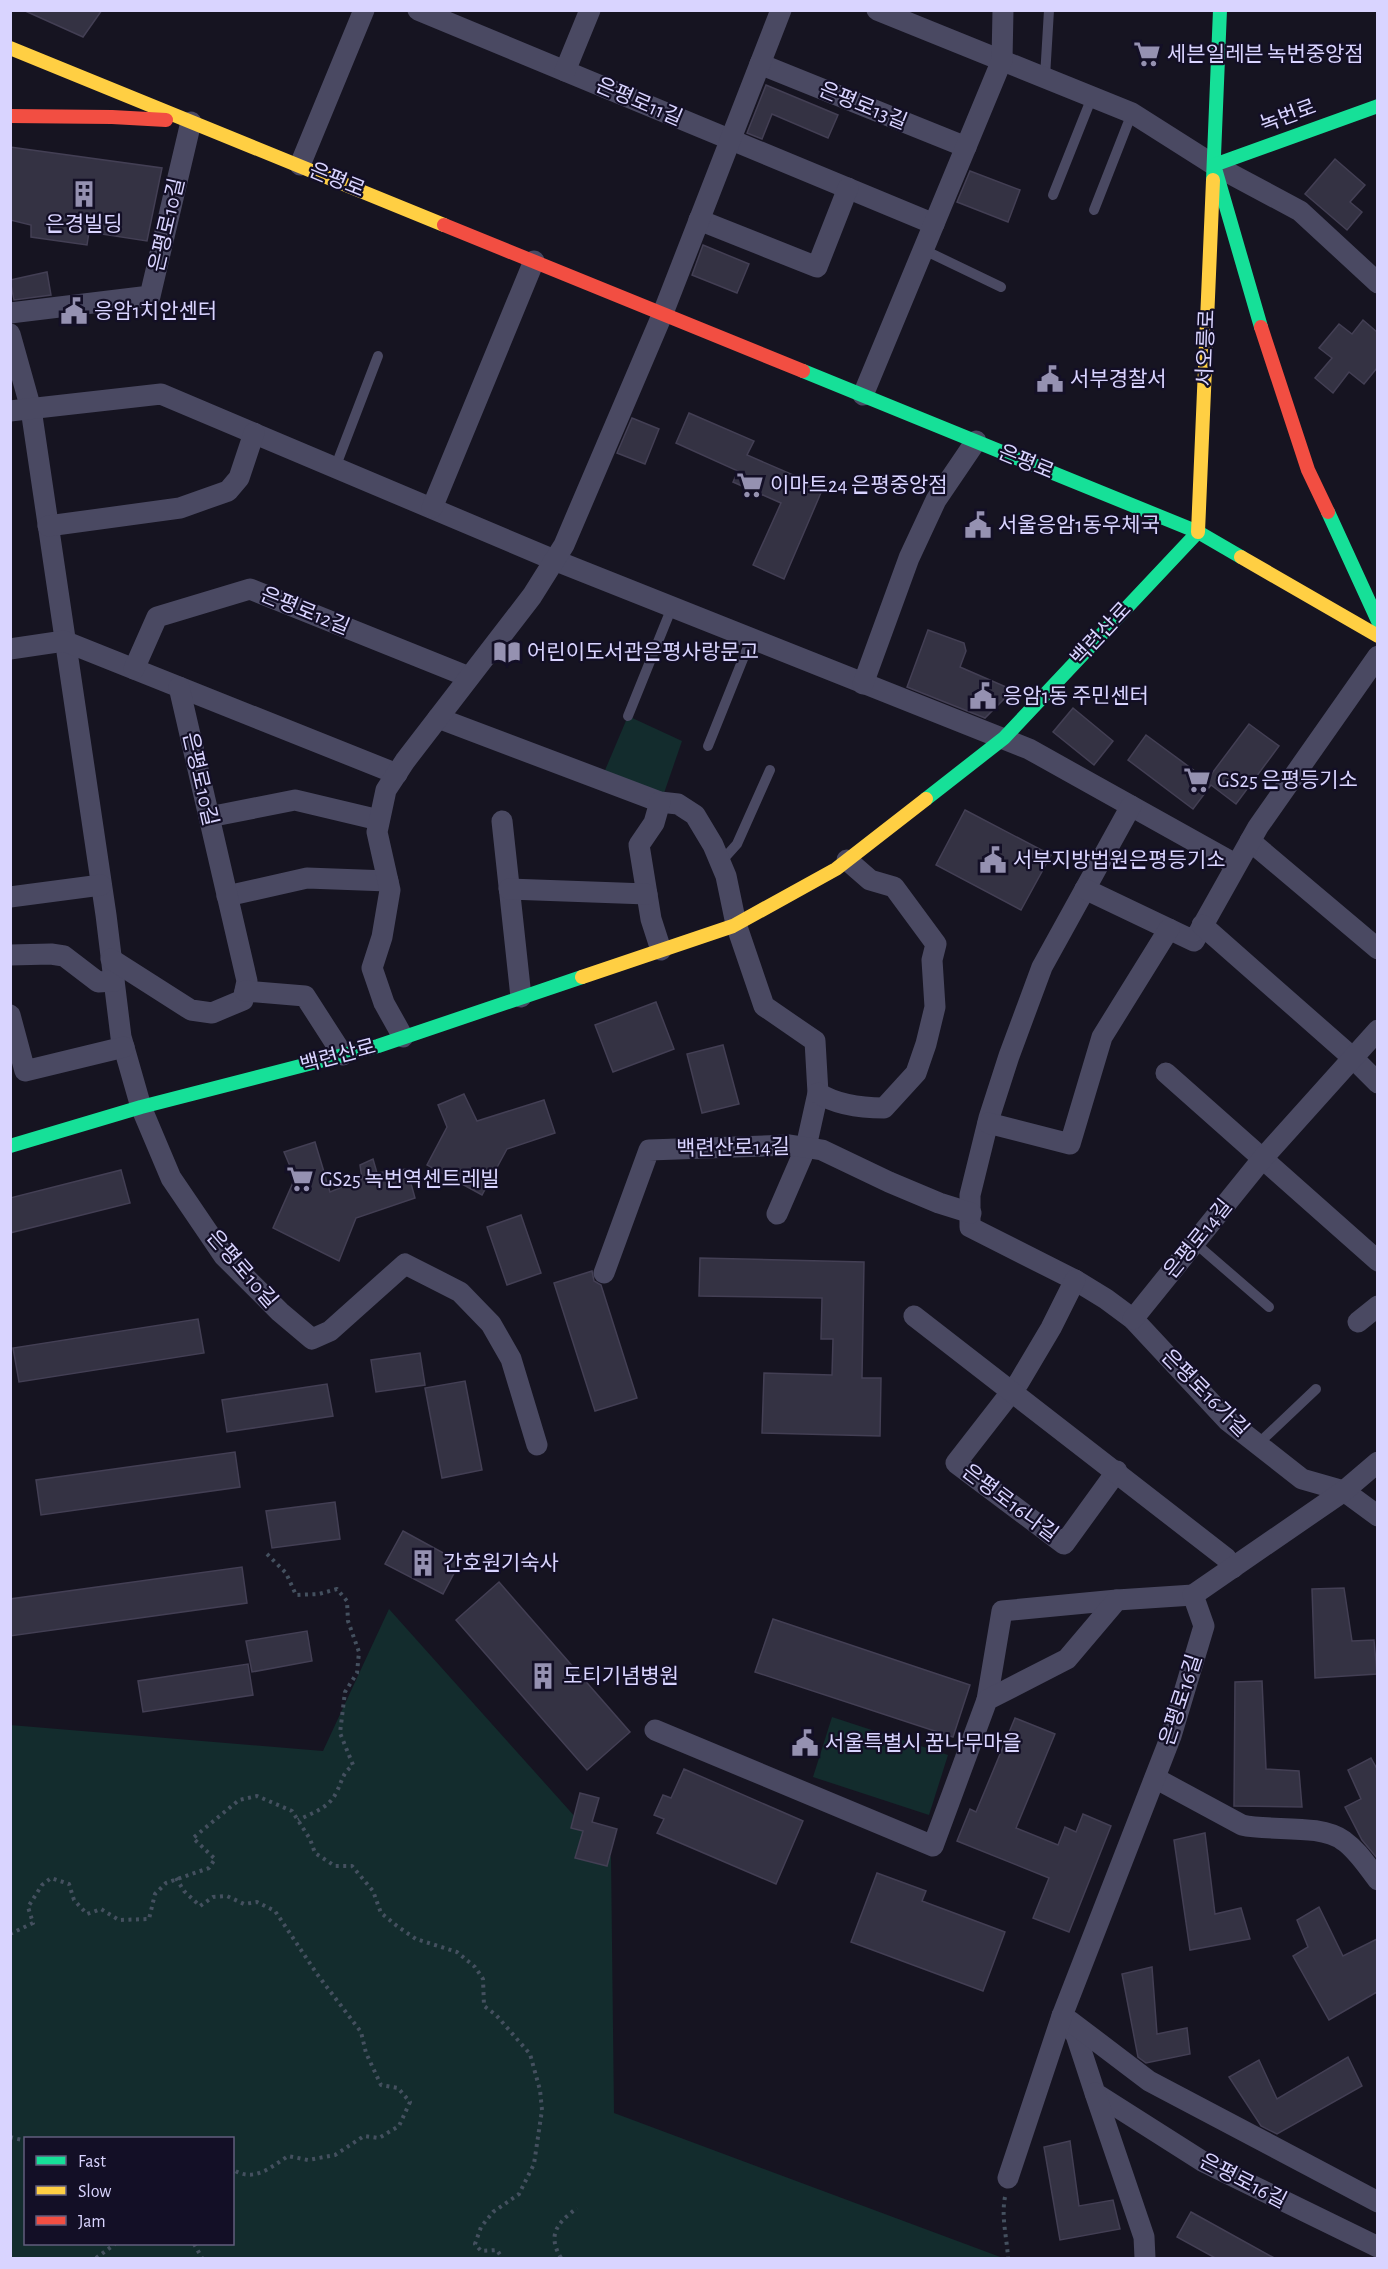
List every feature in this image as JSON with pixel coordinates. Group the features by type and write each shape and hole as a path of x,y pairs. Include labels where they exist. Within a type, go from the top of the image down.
{"main road":[{"name":"서오릉로","path":"1198,532 1220,10"},
{"name":"은평로","path":"10,48 1198,532 1377,636"},
{"name":"녹번로","path":"1214,165 1377,106"},
{"path":"10,116 112,117 191,122"},
{"path":"1214,165 1258,318 1308,470 1377,621"},
{"name":"백련산로","path":"10,1146 141,1107 343,1055 403,1037 736,924 836,869 1004,738 1198,532"}],"street":[{"path":"300,165 364,10"},
{"name":"은평로11길","path":"418,10 730,140"},
{"path":"565,71 590,10"},
{"path":"403,1037 384,1003 372,968 382,937 390,890 377,832 386,790 532,596 564,545 663,313 781,10"},
{"path":"877,10 1132,113 1214,165 1300,211 1377,283"},
{"path":"863,395 1002,60 1003,10"},
{"name":"은평로13길","path":"760,64 966,147"},
{"name":"은평로10길","path":"10,313 150,296 191,122"},
{"path":"730,140 934,224"},
{"path":"699,220 817,267 848,189"},
{"path":"432,508 534,261"},
{"name":"은평로10길","path":"10,334 21,410 48,526 124,1047 141,1107 171,1178 224,1256 280,1312 312,1339 330,1331 405,1264 460,1292 491,1324 511,1359 537,1445"},
{"path":"21,410 161,394 554,560 1004,738 1029,749 1236,864"},
{"path":"48,526 180,508 228,491 239,478 254,433"},
{"path":"863,684 909,558 936,500 976,441"},
{"name":"은평로12길","path":"134,669 157,616 250,589 470,677"},
{"path":"10,649 64,641 397,774"},
{"path":"1085,889 1194,941 1250,841 1377,656"},
{"name":"은평로10길","path":"179,687 247,981 245,991"},
{"path":"438,718 660,802 678,804 695,815 713,845 726,876 736,924 764,1006 815,1041 818,1093 806,1147 777,1214"},
{"path":"209,817 295,800 379,820"},
{"path":"660,802 654,823 639,845 651,919 661,950"},
{"path":"1074,1280 970,1227 970,1195 988,1124 1009,1056 1042,967 1131,806"},
{"path":"502,821 521,997"},
{"path":"1250,841 1377,949"},
{"path":"818,1093 830,1100 868,1108 884,1108 916,1073 927,1044 935,1007 932,960 936,944 894,887 870,880 847,860"},
{"path":"227,896 307,878 388,881"},
{"path":"10,897 101,885"},
{"path":"509,889 647,894"},
{"path":"1202,925 1353,1058 1377,1083"},
{"path":"988,1124 1070,1144 1102,1037 1168,929"},
{"path":"10,955 64,956 98,982 114,981"},
{"path":"111,959 191,1010 212,1013 243,1000 245,991 305,996 343,1055"},
{"path":"10,1015 25,1071 124,1047"},
{"name":"은평로14길","path":"1133,1319 1263,1158 1377,1030"},
{"path":"1166,1073 1377,1261"},
{"name":"백련산로14길","path":"604,1273 649,1150 790,1145 822,1150 919,1195 971,1213"},
{"name":"은평로16가길","path":"1074,1280 1133,1319 1228,1421 1302,1479 1344,1491"},
{"name":"은평로16나길","path":"1074,1280 1051,1328 1012,1391 956,1463 1064,1544 1117,1471"},
{"path":"1358,1322 1377,1306"},
{"path":"914,1316 1117,1471 1226,1558 1233,1568"},
{"path":"655,1730 933,1846 987,1700 1002,1611 1193,1595 1344,1491 1377,1462"},
{"path":"1344,1491 1377,1516"},
{"name":"은평로16길","path":"1008,2178 1062,2016 1171,1736 1204,1626 1193,1595"},
{"path":"987,1700 1067,1659 1117,1600"},
{"path":"1155,1778 1242,1825 1257,1828 1321,1831 1342,1839 1357,1853 1377,1880"},
{"path":"1062,2016 1076,2035 1144,2237 1145,2259"},
{"path":"1062,2016 1149,2081 1377,2202"},
{"name":"은평로16길","path":"1095,2093 1202,2161 1377,2247"}],"lane":[{"path":"1045,77 1049,10"},
{"path":"1053,195 1092,97"},
{"path":"1094,210 1132,113"},
{"path":"924,250 1001,287"},
{"path":"335,468 378,356"},
{"path":"628,716 672,607"},
{"path":"708,746 751,639"},
{"path":"720,863 736,844 770,770"},
{"path":"1195,1243 1269,1307"},
{"path":"1258,1444 1316,1389"}],"path":[{"path":"267,1554 286,1573 296,1594 319,1594 337,1590 347,1601 348,1621 359,1652 357,1673 345,1692 340,1733 353,1765 343,1774 336,1794 326,1807 298,1820"},
{"path":"10,1934 33,1923 28,1907 42,1885 51,1878 69,1884 74,1900 87,1914 101,1909 119,1920 149,1919 155,1894 166,1883 209,1868 214,1859 193,1838 239,1800 257,1796 292,1811 315,1853 335,1866 352,1866 373,1891 381,1913 416,1939 457,1952 475,1966 483,1979 484,2006 530,2054 540,2090 542,2110 534,2164 519,2194 493,2212 481,2227 475,2244 481,2251 497,2250 502,2259"},
{"path":"176,1878 184,1891 200,1906 213,1897 227,1896 244,1904 257,1902 275,1911 317,1974 361,2032 366,2053 381,2085 398,2088 410,2102 399,2126 379,2138 364,2136 335,2155 308,2160 288,2156 262,2173 241,2175 234,2170"},
{"path":"1008,2178 1002,2210 1007,2236 1008,2259"},
{"path":"561,2259 555,2247 554,2234 564,2218 577,2208"},
{"path":"96,2259 114,2245"},
{"path":"195,2245 202,2259"}],"green space":[{"path":"628,716 682,741 663,796 603,775"},
{"path":"389,1609 611,1857 614,2113 1003,2258 11,2258 10,1725 323,1751"},
{"path":"832,1717 948,1755 929,1815 813,1777"}],"building":[{"path":"23,10 102,10 83,37"},
{"path":"766,85 838,115 828,138 772,114 762,139 747,133"},
{"name":"은경빌딩","path":"10,147 162,168 147,241 89,232 87,245 31,237 31,225 10,220"},
{"path":"1335,159 1365,185 1350,202 1362,212 1347,230 1305,194"},
{"path":"970,171 1020,190 1008,222 957,202"},
{"path":"703,245 749,264 737,293 692,275"},
{"path":"47,272 51,295 14,300 10,280"},
{"path":"1363,320 1377,332 1377,368 1364,384 1349,372 1333,393 1315,378 1332,358 1319,348 1339,324 1352,334"},
{"path":"689,413 754,441 747,455 823,488 784,579 753,565 781,503 733,482 738,471 676,443"},
{"path":"632,418 659,429 645,464 617,453"},
{"name":"응암1동 주민센터","path":"928,630 964,643 966,651 960,667 1013,690 985,718 907,687"},
{"path":"1073,708 1113,741 1094,765 1053,732"},
{"path":"1249,724 1279,746 1236,804 1211,785 1193,809 1128,760 1146,735 1207,780"},
{"name":"서부지방법원은평등기소","path":"965,810 1051,855 1021,910 936,865"},
{"path":"656,1002 674,1049 613,1072 595,1025"},
{"path":"723,1045 739,1104 702,1113 687,1054"},
{"path":"464,1094 477,1121 544,1100 555,1133 507,1149 482,1195 427,1165 447,1127 438,1105"},
{"path":"315,1142 330,1192 362,1179 360,1165 373,1159 377,1173 407,1169 415,1198 356,1218 339,1261 273,1228 295,1178 284,1152"},
{"path":"121,1170 130,1203 10,1233 10,1198"},
{"path":"521,1215 541,1273 507,1285 487,1227"},
{"path":"700,1258 864,1262 862,1378 881,1378 880,1436 762,1433 764,1373 832,1375 833,1339 821,1339 822,1298 699,1296"},
{"path":"592,1271 594,1281 601,1285 637,1398 595,1411 554,1283"},
{"path":"198,1319 204,1353 19,1382 13,1348"},
{"path":"420,1353 425,1385 376,1392 371,1360"},
{"path":"465,1381 482,1470 442,1478 425,1388"},
{"path":"327,1384 333,1416 227,1432 222,1400"},
{"path":"235,1452 240,1487 41,1515 36,1480"},
{"path":"335,1502 340,1539 272,1548 266,1511"},
{"name":"간호원기숙사","path":"403,1531 460,1562 443,1594 385,1564"},
{"path":"242,1567 247,1603 10,1636 10,1599"},
{"name":"도티기념병원","path":"499,1582 630,1732 587,1770 456,1620"},
{"path":"1344,1588 1352,1641 1374,1640 1377,1674 1315,1678 1312,1589"},
{"path":"773,1619 970,1685 953,1737 755,1672"},
{"path":"307,1631 312,1661 252,1672 246,1641"},
{"path":"248,1664 253,1695 143,1712 138,1681"},
{"path":"1262,1681 1266,1769 1299,1771 1302,1807 1234,1806 1235,1682"},
{"path":"1015,1718 1055,1734 1016,1828 1058,1845 1065,1827 1076,1832 1083,1814 1111,1826 1069,1932 1033,1918 1049,1878 957,1841 970,1809 976,1812"},
{"path":"1371,1758 1377,1769 1377,1858 1362,1840 1345,1807 1361,1799 1348,1770"},
{"path":"684,1769 803,1821 776,1884 657,1833 664,1819 654,1815 663,1795 671,1798"},
{"path":"580,1793 599,1798 592,1822 617,1829 607,1866 575,1858 583,1831 571,1828"},
{"path":"1205,1833 1215,1914 1241,1908 1250,1939 1190,1950 1174,1840"},
{"path":"877,1873 926,1891 922,1901 1005,1932 983,1991 851,1942"},
{"path":"1319,1907 1343,1956 1377,1939 1377,1992 1329,2020 1293,1956 1308,1947 1297,1920"},
{"path":"1152,1967 1157,2034 1187,2028 1190,2054 1146,2063 1138,2057 1122,1974"},
{"path":"1348,2057 1362,2086 1277,2134 1261,2126 1229,2077 1259,2060 1277,2099"},
{"path":"1070,2141 1079,2206 1113,2200 1120,2229 1060,2240 1044,2147"},
{"path":"1191,2212 1276,2259 1217,2259 1177,2237"}],"traffic: fast":[{"path":"1213,180 1220,10"},
{"path":"1261,327 1214,165 1378,106"},
{"path":"803,371 1198,532 1241,557"},
{"path":"1328,512 1378,621"},
{"path":"926,799 1004,738 1198,532"},
{"path":"10,1146 141,1107 378,1046 582,977"}],"traffic: slow":[{"path":"10,48 444,225"},
{"path":"1198,532 1213,180"},
{"path":"1241,557 1378,636"},
{"path":"582,977 733,926 836,869 926,799"}],"traffic: jam":[{"path":"10,116 166,120"},
{"path":"444,225 803,371"},
{"path":"1261,327 1308,470 1328,512"}],"place":[{"name":"세븐일레븐 녹번중앙점","path":"1147,54"},
{"name":"은경빌딩","path":"84,194"},
{"name":"응암1치안센터","path":"74,311"},
{"name":"서부경찰서","path":"1050,379"},
{"name":"이마트24 은평중앙점","path":"750,485"},
{"name":"서울응암1동우체국","path":"978,525"},
{"name":"어린이도서관은평사랑문고","path":"507,652"},
{"name":"응암1동 주민센터","path":"983,696"},
{"name":"GS25 은평등기소","path":"1197,780"},
{"name":"서부지방법원은평등기소","path":"993,860"},
{"name":"GS25 녹번역센트레빌","path":"300,1179"},
{"name":"간호원기숙사","path":"423,1563"},
{"name":"도티기념병원","path":"543,1676"},
{"name":"서울특별시 꿈나무마을","path":"805,1743"}]}
